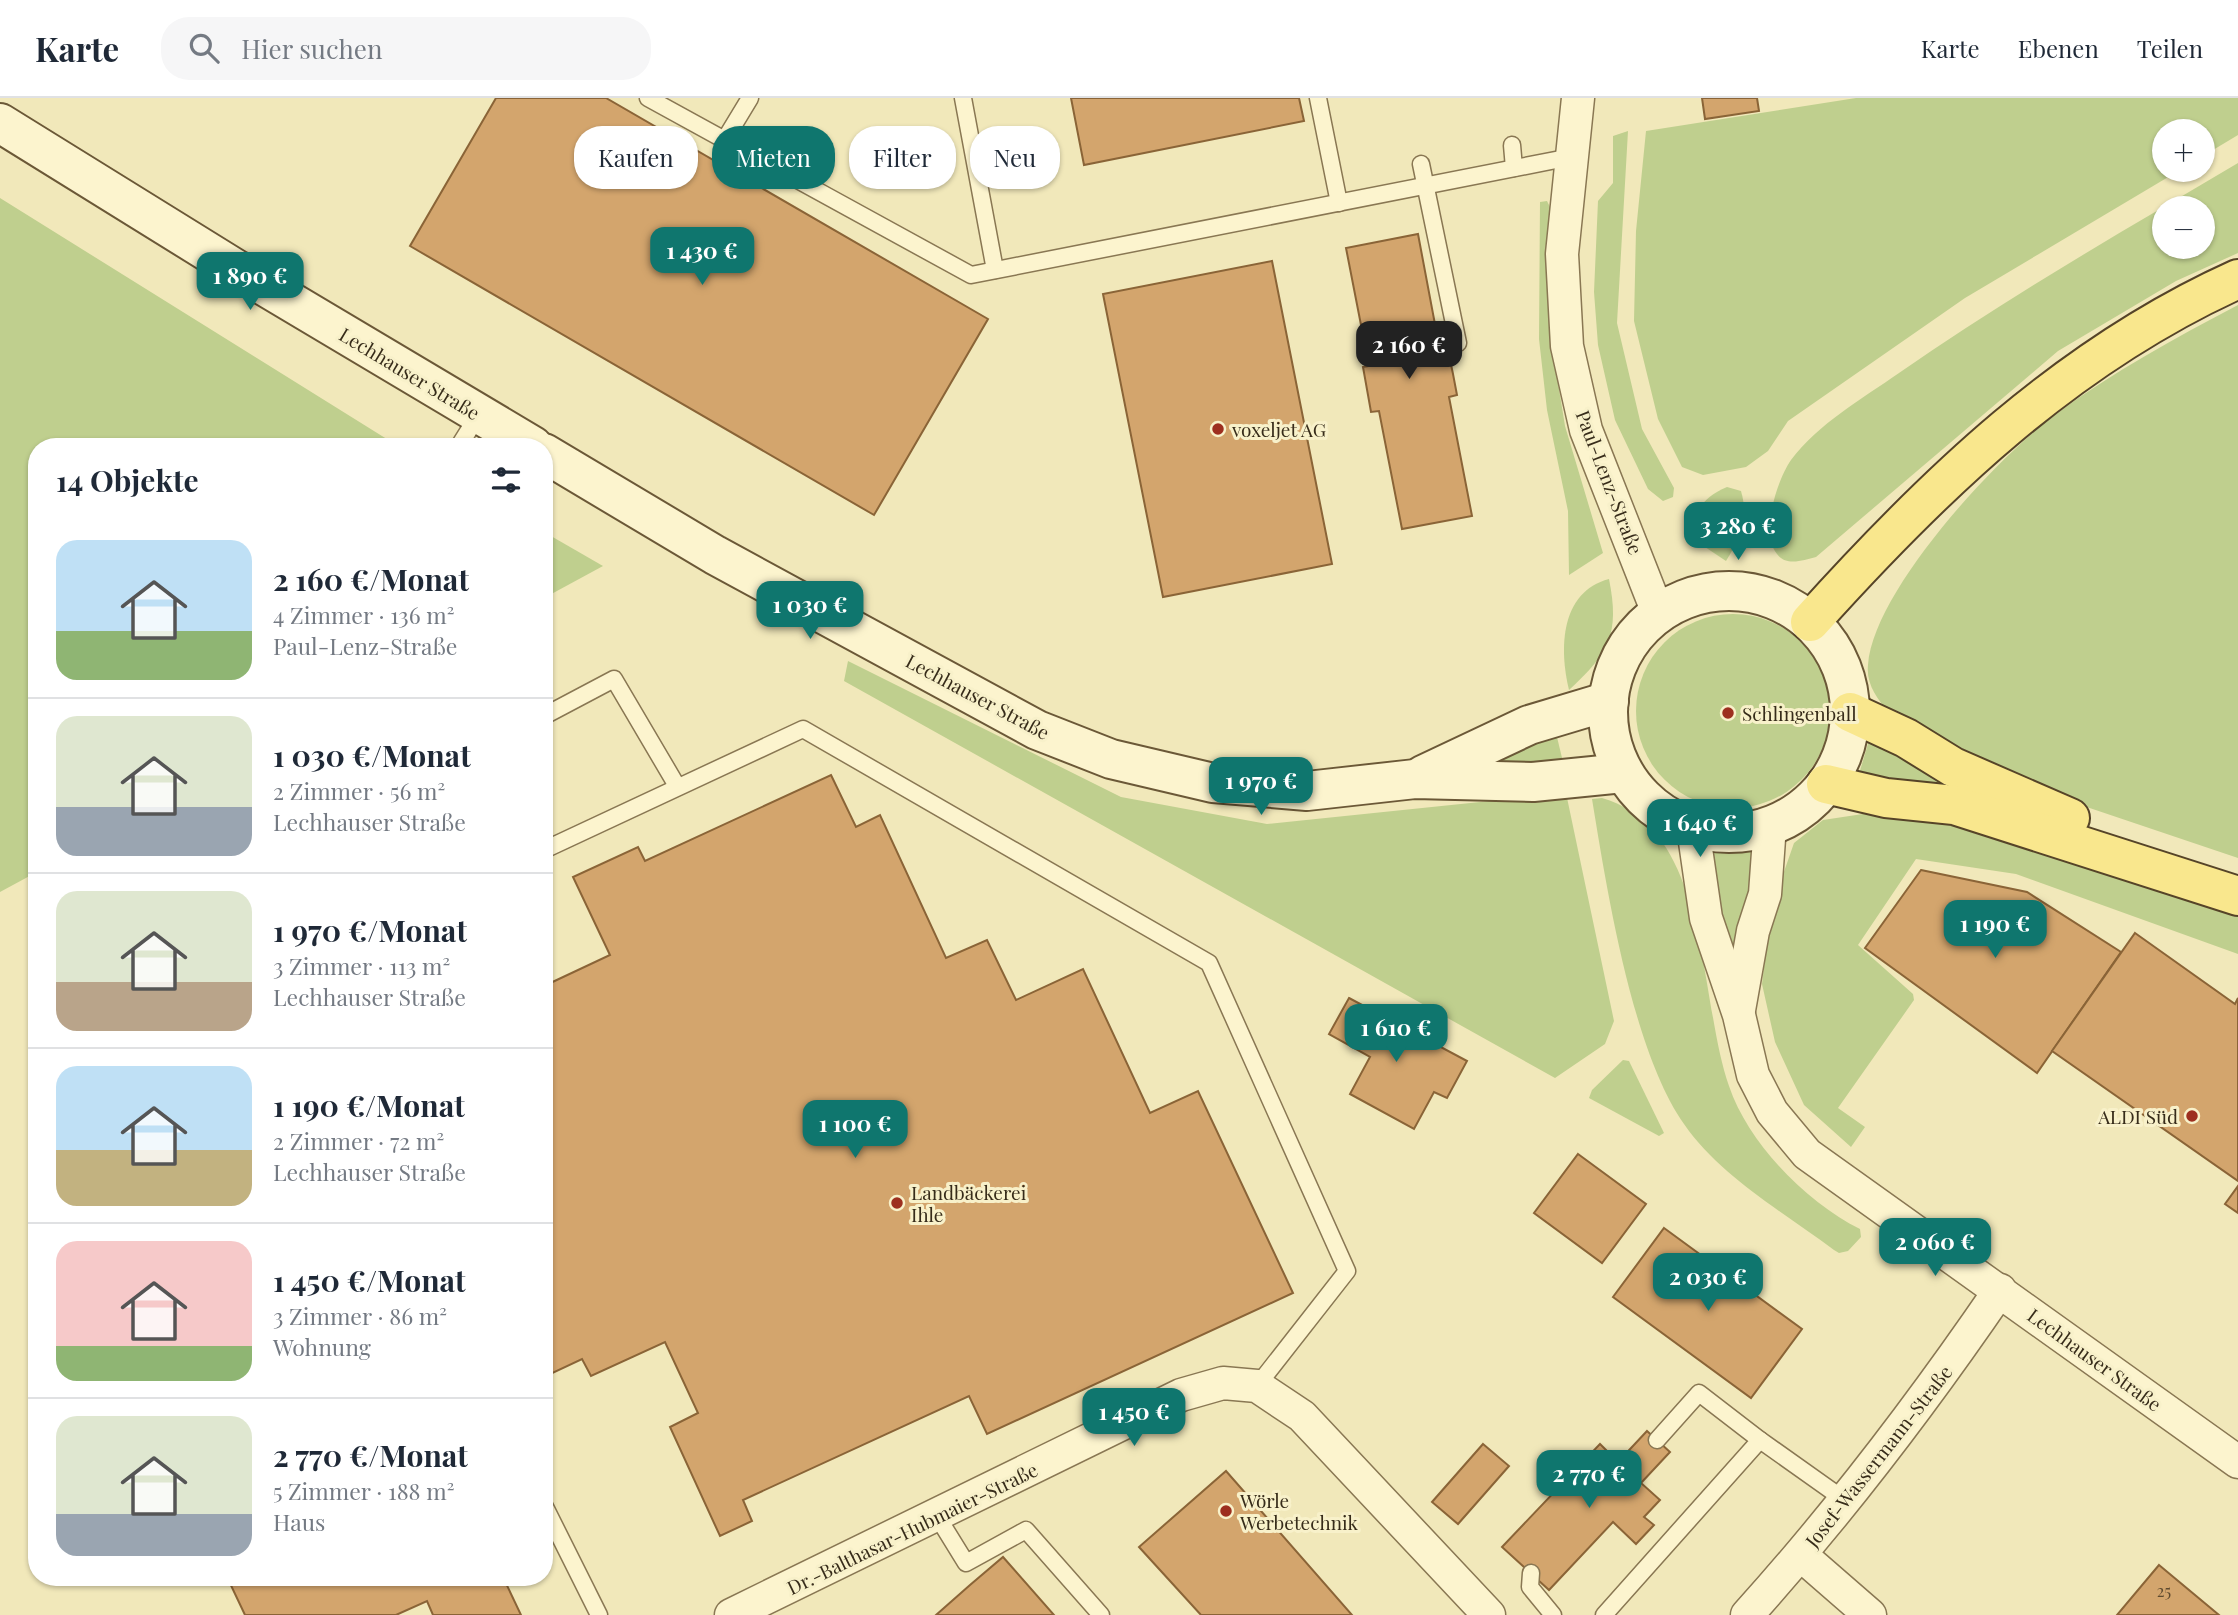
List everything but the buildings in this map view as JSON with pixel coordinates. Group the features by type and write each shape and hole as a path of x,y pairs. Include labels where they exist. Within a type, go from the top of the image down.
{"main road":[{"name":"Lechhauser Straße","path":"0,123 234,268 520,438"},
{"path":"1810,622 1933,492 2011,421 2083,366 2162,317 2238,279"},
{"name":"Lechhauser Straße","path":"553,458 715,555 1037,730 1111,759 1213,783 1307,791 1415,779 1533,782 1623,774"},
{"path":"1709,592 1748,592 1792,608 1810,622 1827,641 1840,664 1848,688 1850,712 1842,755 1826,784 1790,816 1770,825 1722,832 1693,828 1676,821 1647,801 1623,774 1611,744 1609,701 1617,665 1628,645 1658,613 1683,600 1709,592"},
{"name":"Lechhauser Straße","path":"1415,779 1529,725 1609,701"},
{"path":"1850,712 1906,738 1953,768 2052,812 2238,875"},
{"path":"1826,784 1886,798 1954,805 2238,896"}],"street":[{"name":"Paul-Lenz-Straße","path":"1578,98 1562,254 1567,346 1586,430 1658,613"},
{"name":"Lechhauser Straße","path":"1739,1015 1753,931 1765,894 1770,825"},
{"name":"Lechhauser Straße","path":"1693,828 1706,918 1739,1015 1753,1076 1772,1112 1807,1154 2238,1462"},
{"name":"Josef-Wassermann-Straße","path":"1747,1615 1846,1501 1957,1353 2000,1290"},
{"name":"Dr.-Balthasar-Hubmaier-Straße","path":"731,1615 1181,1395 1223,1383 1257,1386 1302,1416 1489,1615"},
{"path":"1801,1555 1870,1615"}],"lane":[{"path":"648,98 712,134"},
{"path":"963,98 995,270"},
{"path":"1318,98 1339,203"},
{"path":"732,126 745,101"},
{"path":"1513,145 1514,168"},
{"path":"812,189 971,275 1571,157"},
{"path":"1421,164 1458,343"},
{"path":"464,438 479,414"},
{"path":"553,711 614,679 677,786"},
{"path":"553,846 803,729 1209,963 1347,1271 1257,1386"},
{"path":"1657,1440 1699,1393 1846,1501"},
{"path":"1604,1615 1760,1440"},
{"path":"937,1516 966,1563 1026,1530 1101,1615"},
{"path":"553,1523 599,1615"},
{"path":"1531,1573 1530,1587 1553,1615"}],"green space":[{"path":"1856,98 2238,98 2238,135 2215,149 2215,119 2152,119 2152,182 2160,182 1965,298 1788,421 1768,451 1746,467 1703,475 1682,467 1658,419 1634,321 1636,231 1646,131"},
{"path":"1628,131 1617,323 1642,429 1674,488 1673,497 1663,501 1648,489 1615,420 1598,345 1594,292 1598,201 1613,183 1613,136"},
{"path":"2238,163 2238,253 2176,281 2058,351 1816,557 1790,561 1777,554 1770,534 1776,493 1791,460 1814,434 1940,345 2152,214 2152,259 2215,259 2215,196 2182,196 2206,182 2215,182 2215,177"},
{"path":"0,198 385,438 28,438 28,877 0,892"},
{"path":"1547,201 1552,211 1554,358 1565,426 1603,553 1569,575 1568,511 1547,410 1539,339 1540,202"},
{"path":"2238,305 2238,858 2057,797 1998,773 1889,712 1873,691 1868,665 1875,635 1891,601 1914,564 2002,461 2056,414 2100,384"},
{"path":"1727,487 1741,491 1744,510 1739,536 1726,561 1687,535 1693,519 1706,500"},
{"path":"553,537 603,566 553,593"},
{"path":"1609,579 1613,614 1608,641 1594,665 1569,690 1564,640 1572,609 1581,596 1593,586"},
{"path":"1733,614 1770,621 1802,642 1823,674 1830,711 1823,748 1802,780 1770,801 1733,808 1696,801 1664,780 1643,748 1636,711 1643,674 1664,642 1696,621"},
{"path":"848,661 1121,797 1267,824 1566,793 1614,1021 1605,1044 1555,1078 844,681"},
{"path":"1556,733 1564,766 1482,764"},
{"path":"1870,737 1961,791 1859,774"},
{"path":"1602,798 1637,816 1663,844 1682,880 1695,921 1719,1050 1738,1107 1765,1149 1800,1187 1840,1218 1860,1229 1861,1237 1848,1251 1839,1253 1834,1250 1734,1177 1699,1143 1666,1093 1636,1013 1614,922 1592,799"},
{"path":"1876,812 1961,821 2238,906 2238,954 2016,874 1916,859 1858,945 1913,994 1914,1000 1838,1108 1865,1127 1851,1147 1804,1105 1775,1042 1762,984 1771,909 1794,843 1823,820"},
{"path":"1758,849 1737,962 1730,962 1712,850"},
{"path":"1623,1060 1629,1061 1664,1133 1659,1136 1589,1098 1592,1090"}],"place":[{"name":"voxeljet AG","path":"1218,429"},
{"name":"Schlingenball","path":"1728,713"},
{"name":"ALDI Süd","path":"2192,1116"},
{"name":"Landbäckerei Ihle","path":"897,1203"},
{"name":"Wörle Werbetechnik","path":"1226,1511"}]}
